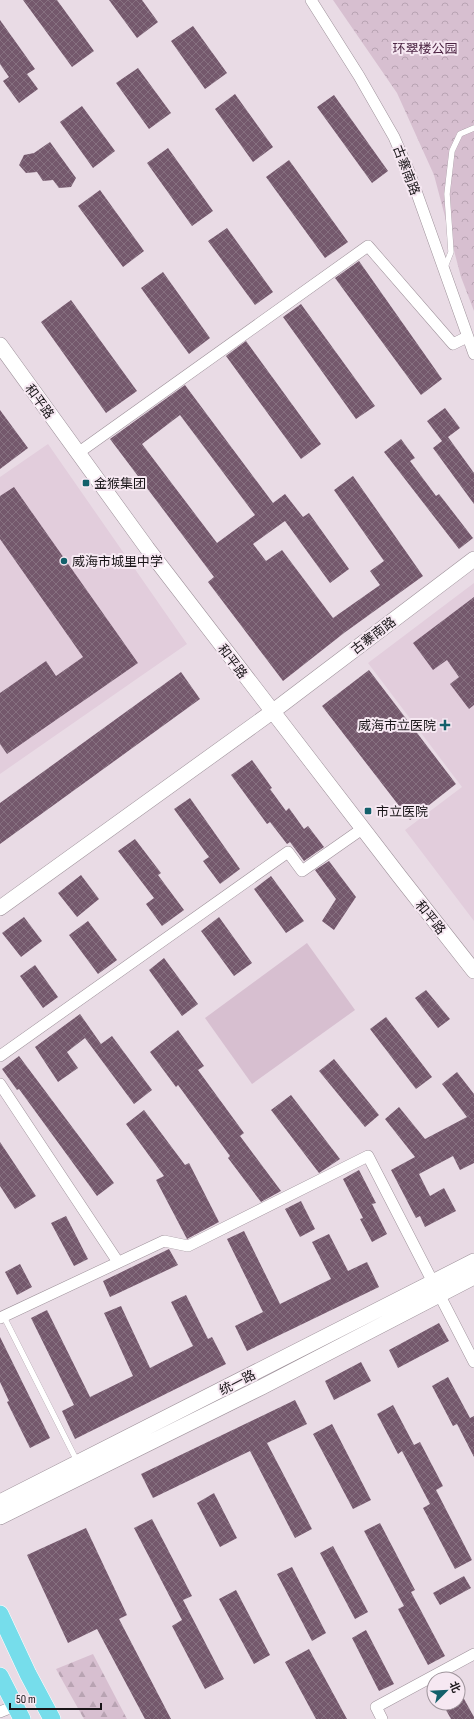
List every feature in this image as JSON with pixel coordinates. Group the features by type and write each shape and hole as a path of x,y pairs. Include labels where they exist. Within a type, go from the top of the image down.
{"main road":[{"path":"0,1614 28,1674 52,1719"},
{"path":"0,1676 12,1712"}],"street":[{"name":"古寨南路","path":"311,0 359,76 394,137 410,174 474,354"},
{"path":"78,453 368,246 453,344 467,337"},
{"name":"和平路","path":"0,345 147,548 362,829 474,971"},
{"name":"古寨南路","path":"0,908 272,712 474,559"},
{"path":"0,1056 288,852 302,870 362,829"},
{"path":"0,1084 118,1262"},
{"path":"2,1318 164,1241 188,1246 368,1156 474,1362"},
{"name":"统一路","path":"0,1517 254,1391 437,1288 474,1261"},
{"name":"统一路","path":"0,1502 437,1288 474,1278"},
{"path":"382,1719 376,1707 474,1654"}],"lane":[{"path":"443,270 451,252 447,194 452,151 460,134 474,128"},
{"path":"2,1318 78,1464"}],"shaded area":[{"name":"威海市城里中学","path":"48,444 187,644 0,774 0,477"},
{"name":"威海市立医院","path":"474,583 474,921 405,830 462,787 368,663"}],"green space":[{"name":"环翠楼公园","path":"333,0 474,0 474,311 461,277 434,175 397,93"},
{"path":"307,943 355,1010 252,1084 205,1018"},
{"path":"93,1654 127,1719 84,1719 56,1669"}],"building":[{"path":"23,0 57,0 94,51 72,67"},
{"path":"109,0 142,0 158,22 137,38"},
{"path":"0,20 35,69 27,74 38,89 19,103 3,81 9,77 0,64"},
{"path":"193,26 227,73 205,89 171,41"},
{"path":"138,68 171,113 149,129 116,83"},
{"path":"235,94 273,147 253,162 215,109"},
{"path":"334,95 388,171 372,183 317,107"},
{"path":"82,106 115,151 93,168 60,122"},
{"path":"50,142 76,178 71,187 59,188 53,180 43,181 37,172 26,173 19,165 24,155 34,153"},
{"path":"168,148 213,211 192,226 147,163"},
{"path":"289,160 348,242 325,258 266,177"},
{"path":"100,190 144,251 123,267 78,206"},
{"path":"227,228 273,292 255,305 208,241"},
{"path":"359,261 442,379 421,395 335,278"},
{"path":"163,272 210,338 189,354 141,288"},
{"path":"71,300 137,391 106,413 41,322"},
{"path":"301,304 375,406 356,419 283,317"},
{"path":"246,341 321,444 301,459 226,356"},
{"path":"185,385 273,503 285,494 303,517 309,513 349,569 330,583 285,521 253,544 266,561 282,550 333,618 380,585 370,571 384,561 334,490 353,476 423,576 344,633 283,681 208,582 214,577 110,439","holes":["180,415 255,515 217,543 142,444"]},
{"path":"445,408 460,428 448,437 474,473 474,504 433,448 442,441 427,421"},
{"path":"0,410 28,448 0,469"},
{"path":"401,439 415,458 410,461 436,496 439,494 473,538 459,549 384,452"},
{"path":"14,487 138,663 7,754 0,744 0,693 46,661 56,676 83,657 0,539 0,496"},
{"path":"474,597 474,705 469,709 450,684 459,677 447,660 433,670 413,643"},
{"path":"369,670 456,784 410,820 322,706"},
{"path":"181,672 200,699 0,844 0,803"},
{"path":"252,760 286,811 289,808 304,829 308,826 324,847 304,861 290,842 287,844 270,822 267,824 231,775"},
{"path":"190,798 240,869 220,884 203,861 209,857 174,809"},
{"path":"135,839 161,873 158,875 184,910 162,926 146,904 154,898 118,851"},
{"path":"329,861 356,897 334,930 322,921 336,899 315,870"},
{"path":"81,875 99,899 77,917 58,893"},
{"path":"271,876 304,921 286,933 254,889"},
{"path":"24,917 42,941 21,957 2,933"},
{"path":"219,917 252,963 234,976 201,931"},
{"path":"88,921 117,960 98,974 69,935"},
{"path":"164,958 198,1004 182,1016 149,970"},
{"path":"35,965 58,997 43,1008 20,976"},
{"path":"426,990 450,1019 438,1028 415,998"},
{"path":"80,1014 101,1044 112,1036 152,1090 134,1104 85,1038 67,1052 78,1068 58,1082 35,1047"},
{"path":"386,1017 432,1077 416,1089 370,1029"},
{"path":"178,1030 204,1066 198,1070 244,1133 240,1136 281,1191 261,1202 228,1158 230,1156 178,1085 176,1087 150,1052"},
{"path":"19,1056 114,1183 97,1196 19,1089 17,1090 2,1069"},
{"path":"334,1059 379,1115 365,1127 319,1071"},
{"path":"457,1072 474,1094 474,1163 460,1170 453,1156 419,1174 430,1196 444,1188 456,1211 425,1227 420,1216 416,1218 391,1170 415,1157 385,1119 399,1107 425,1139 467,1117 442,1084"},
{"path":"291,1095 340,1159 319,1173 271,1110"},
{"path":"144,1110 185,1165 189,1163 219,1222 187,1239 156,1180 164,1176 126,1124"},
{"path":"0,1142 36,1196 15,1209 0,1186"},
{"path":"359,1170 376,1203 372,1204 387,1234 372,1242 360,1219 363,1218 343,1179"},
{"path":"301,1201 315,1229 300,1237 285,1209"},
{"path":"66,1216 88,1259 74,1266 51,1223"},
{"path":"244,1231 280,1304 331,1279 312,1242 329,1234 348,1271 367,1262 379,1287 247,1351 235,1326 263,1312 227,1239"},
{"path":"169,1249 178,1265 110,1297 103,1281"},
{"path":"20,1264 32,1287 17,1295 5,1272"},
{"path":"186,1295 208,1339 212,1337 226,1364 75,1439 62,1411 74,1405 31,1318 47,1310 90,1397 133,1376 104,1313 121,1306 150,1368 193,1346 171,1302"},
{"path":"439,1323 449,1341 398,1368 389,1350"},
{"path":"0,1337 50,1438 30,1448 7,1402 9,1401 0,1382"},
{"path":"361,1362 371,1381 334,1400 325,1381"},
{"path":"448,1377 470,1418 474,1416 474,1457 457,1424 453,1426 432,1386"},
{"path":"295,1400 307,1424 267,1443 312,1529 295,1538 250,1451 153,1498 141,1474"},
{"path":"393,1405 414,1445 420,1442 443,1486 436,1490 472,1560 455,1569 423,1508 430,1504 402,1451 398,1454 377,1414"},
{"path":"332,1424 371,1500 353,1509 313,1434"},
{"path":"214,1493 237,1538 220,1547 197,1503"},
{"path":"152,1519 192,1596 183,1600 224,1679 205,1689 172,1626 182,1620 134,1528"},
{"path":"380,1523 415,1590 411,1592 445,1656 428,1665 398,1609 404,1606 364,1531"},
{"path":"86,1528 127,1615 119,1619 171,1719 145,1719 97,1629 68,1643 27,1555"},
{"path":"333,1546 368,1612 355,1619 320,1553"},
{"path":"292,1567 326,1633 312,1641 277,1574"},
{"path":"464,1576 471,1588 440,1605 433,1593"},
{"path":"236,1590 270,1655 254,1664 219,1599"},
{"path":"366,1630 394,1684 379,1691 352,1638"},
{"path":"309,1649 347,1719 316,1719 285,1662"},
{"path":"466,1702 474,1717 474,1719 451,1719 446,1711 466,1711"}],"place":[{"name":"金猴集团","path":"86,483"},
{"name":"威海市城里中学","path":"64,561"},
{"name":"威海市立医院","path":"445,725"},
{"name":"市立医院","path":"368,811"}]}
